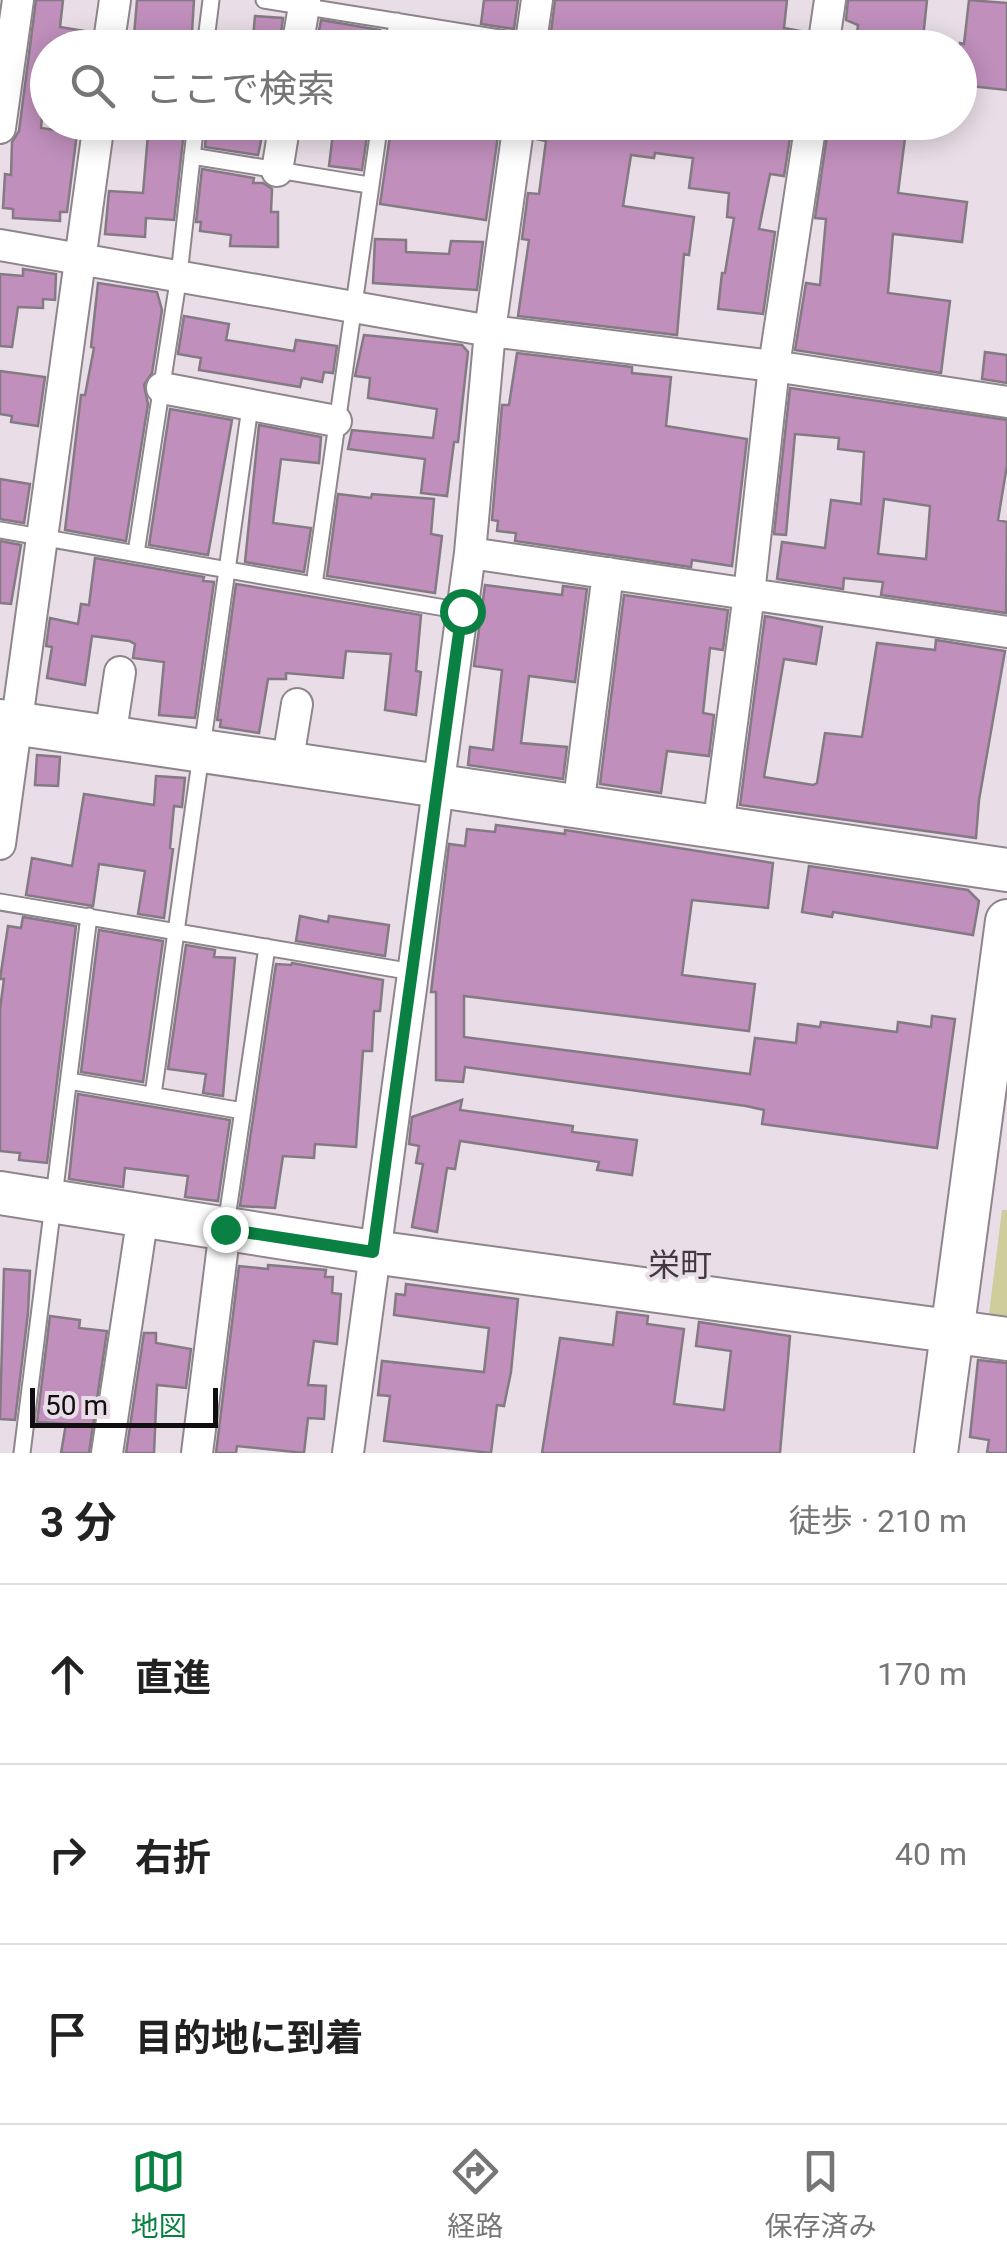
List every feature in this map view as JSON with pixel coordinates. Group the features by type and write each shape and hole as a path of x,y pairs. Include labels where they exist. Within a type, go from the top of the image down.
{"street":[{"path":"0,124 18,0"},
{"path":"110,30 114,0"},
{"path":"532,30 537,0"},
{"path":"826,30 830,0"},
{"path":"300,30 304,3"},
{"path":"0,844 8,722 42,537 96,140"},
{"path":"277,171 282,140"},
{"path":"353,1452 373,1252 470,553 490,330 517,140"},
{"path":"718,828 774,366 809,140"},
{"path":"0,245 490,330 774,366 1007,402"},
{"path":"162,388 336,421"},
{"path":"470,553 1007,632"},
{"path":"578,808 608,573"},
{"path":"110,738 120,672"},
{"path":"287,765 297,704"},
{"path":"8,722 1007,870"},
{"path":"936,1453 1007,921"},
{"path":"0,1194 373,1252 1007,1339"},
{"path":"107,1453 143,1216"},
{"path":"197,1453 225,1229"}],"lane":[{"path":"207,30 211,0"},
{"path":"264,0 304,3 448,30"},
{"path":"396,30 398,21"},
{"path":"136,553 179,275 194,140"},
{"path":"314,585 377,140"},
{"path":"192,156 369,185"},
{"path":"153,1095 250,407"},
{"path":"0,530 462,611"},
{"path":"0,902 413,972"},
{"path":"22,1453 89,916"},
{"path":"225,1229 267,947"},
{"path":"69,1081 243,1112"}],"green space":[{"path":"1002,1210 1007,1210 1007,1316 989,1314"}],"building":[{"path":"36,0 63,0 60,27 79,30 32,30"},
{"path":"137,0 194,0 192,30 134,30"},
{"path":"484,0 518,0 514,29 481,24"},
{"path":"555,0 787,0 784,28 795,30 551,30"},
{"path":"848,0 927,0 924,30 857,30 858,25 846,20"},
{"path":"969,0 1007,3 1007,90 977,87 977,30 966,30"},
{"path":"255,16 283,18 281,30 254,30"},
{"path":"321,20 380,30 319,30"},
{"path":"30,46 30,140 76,140 67,212 60,212 60,221 13,218 13,209 3,208 5,174 11,175 12,142 19,131"},
{"path":"147,140 183,140 174,220 146,218 145,237 105,234 109,191 143,193"},
{"path":"206,140 261,140 258,155 205,147"},
{"path":"332,140 366,140 362,170 329,166"},
{"path":"389,140 497,140 486,220 380,204"},
{"path":"541,140 790,140 784,176 770,174 759,229 775,232 763,314 718,309 734,218 727,217 729,193 689,188 693,158 655,153 654,158 631,155 623,206 694,217 689,255 684,254 677,335 518,316 529,240 522,239 528,193 539,194 546,141"},
{"path":"826,140 905,140 898,193 967,202 962,242 893,234 888,293 950,301 941,373 795,350 806,283 820,285 826,219 815,218"},
{"path":"202,169 254,178 253,183 263,183 272,189 271,212 278,212 278,247 230,246 231,235 200,231 201,222 196,222"},
{"path":"375,239 406,240 406,252 449,254 451,241 483,242 477,290 373,283"},
{"path":"23,269 56,274 55,300 43,299 43,308 18,307 12,347 0,346 0,274 23,276"},
{"path":"98,283 157,292 162,310 152,373 144,385 148,404 126,541 65,530 81,395 85,395 94,348 91,347"},
{"path":"184,316 229,324 226,340 294,351 296,340 337,346 333,373 324,372 322,382 302,378 300,387 199,370 201,358 178,354"},
{"path":"364,335 462,345 468,352 458,442 454,442 447,496 421,493 425,459 348,449 352,430 433,438 437,409 368,398 370,378 355,376"},
{"path":"985,352 1007,355 1007,383 982,379"},
{"path":"517,353 632,367 632,373 671,377 666,426 747,439 732,566 692,560 691,567 515,541 516,533 497,531 498,521 492,520 502,405 509,405"},
{"path":"0,371 45,377 38,426 11,422 12,416 0,414"},
{"path":"790,388 1007,420 1007,465 998,520 1007,522 1006,613 881,595 883,582 844,578 843,589 777,579 782,542 825,548 831,500 861,504 864,452 838,449 839,438 795,434 786,535 774,534","holes":["884,499 930,506 926,559 878,554"]},
{"path":"170,409 232,420 208,555 149,545"},
{"path":"259,425 321,437 319,463 281,459 273,523 311,528 304,572 245,562"},
{"path":"0,479 30,484 24,523 0,519"},
{"path":"338,494 434,499 431,534 442,536 435,593 327,576"},
{"path":"0,541 21,545 11,604 0,603"},
{"path":"95,558 214,582 195,718 159,715 164,662 133,658 135,644 129,641 92,636 85,685 47,678 52,647 46,646 50,618 78,624 81,604 89,605"},
{"path":"236,584 421,615 416,715 385,710 391,654 346,651 343,678 286,673 286,679 268,679 259,733 220,727 221,720 217,720"},
{"path":"485,585 562,595 563,586 587,589 575,682 529,676 521,743 567,747 563,779 468,765 470,747 493,750 502,670 474,666"},
{"path":"624,595 728,610 723,650 710,648 703,713 714,715 709,756 667,751 661,793 600,784"},
{"path":"765,616 822,627 816,664 784,659 764,777 813,785 817,783 825,733 862,737 877,643 935,650 936,640 1005,651 976,838 740,805"},
{"path":"37,755 60,757 58,786 35,785"},
{"path":"156,776 185,778 182,807 174,806 164,918 138,914 145,871 99,864 93,906 26,895 32,858 72,866 84,794 154,805"},
{"path":"496,825 565,834 565,830 773,863 768,908 692,900 682,975 755,984 749,1031 464,996 464,1037 750,1074 755,1038 796,1043 798,1024 820,1027 821,1022 897,1032 898,1022 931,1027 932,1016 955,1019 937,1148 762,1124 764,1110 746,1106 465,1067 463,1082 436,1080 436,992 431,992 449,844 465,846 467,829 495,832"},
{"path":"809,866 968,890 979,901 973,935 833,912 832,917 802,912"},
{"path":"300,916 328,922 329,916 389,925 385,956 296,941"},
{"path":"23,917 76,926 47,1163 19,1160 20,1153 0,1151 0,1009 4,979 0,979 8,926 21,928"},
{"path":"99,930 163,941 143,1082 81,1072"},
{"path":"186,945 215,950 214,957 235,958 223,1096 203,1093 206,1074 168,1069"},
{"path":"292,963 383,980 380,1011 374,1011 372,1051 363,1051 356,1147 315,1144 314,1158 283,1156 275,1208 240,1206 276,964"},
{"path":"78,1094 230,1120 218,1201 185,1197 188,1176 125,1168 123,1187 69,1179"},
{"path":"462,1100 460,1110 573,1126 572,1132 637,1140 632,1175 597,1170 599,1162 460,1141 455,1169 447,1168 437,1232 412,1227 423,1164 416,1163 419,1146 409,1144 412,1117"},
{"path":"268,1265 326,1270 325,1277 333,1277 332,1293 341,1294 337,1344 314,1341 308,1385 326,1386 324,1419 308,1418 304,1453 237,1446 236,1453 216,1453 239,1266 268,1269"},
{"path":"4,1269 30,1271 15,1420 0,1419"},
{"path":"406,1284 518,1299 511,1372 504,1406 497,1405 491,1453 384,1441 390,1396 378,1395 382,1361 484,1372 489,1328 394,1315 396,1294 405,1295"},
{"path":"617,1312 648,1316 647,1324 684,1329 674,1404 724,1410 731,1351 696,1346 699,1322 790,1336 780,1453 542,1453 560,1338 613,1345"},
{"path":"50,1316 80,1320 79,1328 107,1331 89,1453 61,1453 66,1424 37,1422"},
{"path":"144,1333 156,1333 156,1343 191,1349 186,1388 157,1385 154,1453 126,1453"},
{"path":"978,1360 1007,1363 1007,1453 987,1453 989,1440 970,1437"}],"district":[{"name":"栄町","path":"680,1265"}],"route":[{"path":"225,1229 373,1252 462,611"}]}
